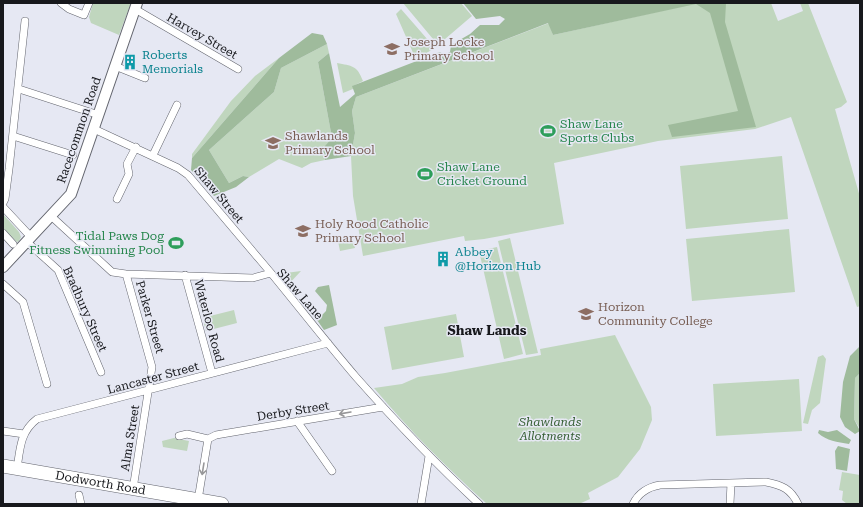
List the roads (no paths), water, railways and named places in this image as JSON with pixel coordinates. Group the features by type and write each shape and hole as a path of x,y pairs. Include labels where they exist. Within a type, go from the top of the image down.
{"highway":[{"name":"Dodworth Road","path":"3,466 133,489 163,499 201,501 222,504"}],"street":[{"path":"61,3 69,9 84,15 89,3"},
{"name":"Racecommon Road","path":"4,265 71,194 136,6"},
{"name":"Harvey Street","path":"136,6 238,69"},
{"path":"3,203 5,199 19,89 25,21"},
{"path":"115,66 145,78"},
{"path":"19,89 99,115"},
{"path":"153,156 177,105"},
{"name":"Shaw Street","path":"94,129 180,168 188,174 271,273"},
{"path":"13,136 73,155"},
{"path":"117,199 129,174 127,164 136,147"},
{"name":"Bradbury Street","path":"3,207 29,240 58,270 101,372"},
{"name":"Shaw Lane","path":"51,216 112,272 126,274 253,278 271,273 383,407 479,504"},
{"path":"3,233 13,244"},
{"name":"Parker Street","path":"126,274 152,367 149,390"},
{"name":"Waterloo Road","path":"185,276 212,373"},
{"path":"3,284 23,302 47,384"},
{"name":"Lancaster Street","path":"17,469 24,434 29,425 37,419 328,343"},
{"name":"Alma Street","path":"133,489 149,390"},
{"name":"Derby Street","path":"208,439 216,435 383,407"},
{"path":"297,421 332,471"},
{"path":"3,431 24,434"},
{"path":"179,436 187,434 208,439 201,501"},
{"path":"421,504 430,456"},
{"path":"633,504 641,493 647,489 660,485 766,482 777,484 786,488 792,493 798,504"},
{"path":"730,504 731,483"},
{"path":"79,495 81,504"}],"place":[{"name":"Joseph Locke Primary School","path":"392,49"},
{"name":"Roberts Memorials","path":"130,62"},
{"name":"Shaw Lane Sports Clubs","path":"548,131"},
{"name":"Shawlands Primary School","path":"273,143"},
{"name":"Shaw Lane Cricket Ground","path":"425,174"},
{"name":"Holy Rood Catholic Primary School","path":"303,231"},
{"name":"Tidal Paws Dog Fitness Swimming Pool","path":"176,243"},
{"name":"Abbey @Horizon Hub","path":"443,259"},
{"name":"Horizon Community College","path":"586,314"}],"district":[{"name":"Shaw Lands","path":"487,330"}],"park label":[{"name":"Shawlands Allotments","path":"550,429"}]}
